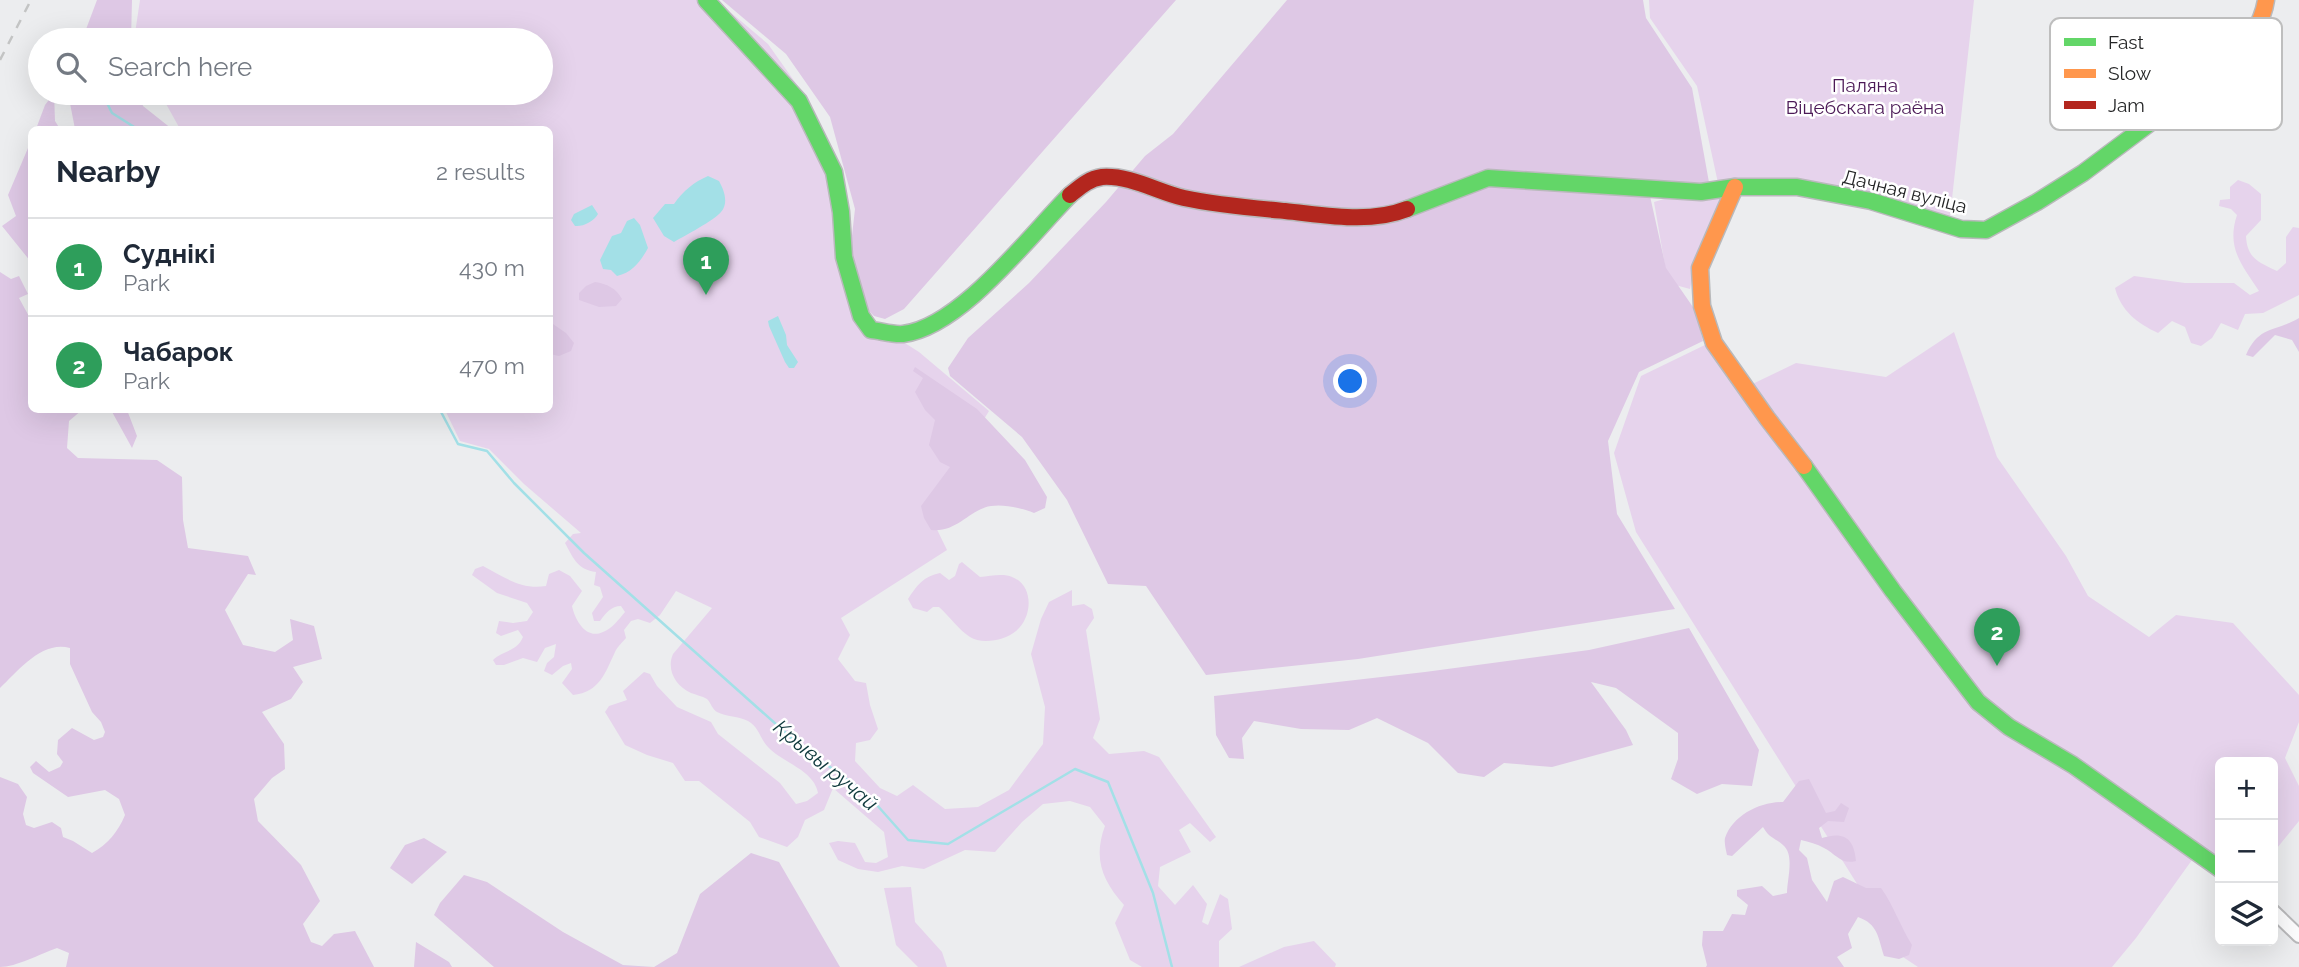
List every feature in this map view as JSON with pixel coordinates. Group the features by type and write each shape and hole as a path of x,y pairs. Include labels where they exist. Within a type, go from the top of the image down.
{"street":[{"name":"Дачная вуліца","path":"706,0 799,101 834,172 841,212 844,257 861,316 871,330 902,334 930,326 962,304 1005,265 1069,196 1091,179 1105,177 1184,198 1243,207 1352,217 1392,215 1488,178 1701,192 1735,187 1797,187 1871,201 1961,229 1986,230 2082,173 2140,130"},
{"name":"Дачная вуліца","path":"2260,18 2266,0"},
{"path":"1735,187 1700,268 1702,306 1714,343 1767,418 1816,481 1893,591 1979,702 2009,727 2073,765 2215,865"},
{"path":"2278,916 2299,936"}],"green space":[{"path":"140,0 716,0 768,44 807,99 843,174 850,266 875,324 919,352 989,411 928,511 947,550 841,618 850,635 838,659 855,681 866,683 878,729 870,740 856,743 855,761 880,788 897,796 913,785 945,809 978,807 1009,790 1043,744 1045,707 1031,654 1041,619 1049,602 1072,590 1072,606 1084,604 1092,609 1094,618 1086,630 1100,719 1093,738 1109,754 1144,751 1159,757 1216,837 1210,842 1190,823 1179,830 1191,852 1160,867 1158,886 1175,905 1193,885 1207,904 1202,922 1208,925 1220,894 1228,899 1232,929 1219,941 1219,967 1142,967 1130,960 1115,923 1124,905 1110,887 1100,858 1105,826 1090,807 1070,801 1043,804 1022,822 995,852 965,850 924,869 902,866 878,872 858,869 838,860 829,843 855,843 865,862 876,863 888,857 884,832 833,788 824,810 805,820 798,837 787,847 759,837 750,822 699,781 685,781 673,763 625,745 605,712 609,706 627,700 623,691 644,672 650,674 657,686 677,707 711,722 718,734 780,783 796,804 807,801 818,793 811,778 774,753 752,724 744,719 717,712 707,699 691,693 677,682 671,666 673,654 712,608 676,591 660,615 650,623 638,619 631,621 624,630 626,638 616,650 596,686 590,690 573,695 562,683 572,669 571,663 552,675 544,671 547,663 554,657 556,644 545,648 537,662 523,658 496,665 493,660 517,646 523,637 518,630 501,636 496,633 499,621 527,621 533,612 527,603 497,593 472,575 475,569 483,566 513,582 537,587 546,586 549,574 559,570 570,576 582,591 572,606 573,611 582,627 591,633 606,631 625,612 621,606 614,607 600,621 594,621 592,613 603,597 600,587 594,585 596,572 580,566 565,543 573,534 581,533 524,484 489,449 460,441 446,413 553,413 553,126 178,126 167,105 553,105 553,28 136,28"},
{"name":"Паляна Віцебскага раёна","path":"1649,0 1974,0 1950,217 1808,180 1748,181 1698,252 1690,289 1668,283 1654,202 1718,183 1697,86 1650,18"},
{"path":"2238,180 2249,184 2261,194 2261,220 2246,236 2251,254 2255,258 2277,271 2286,263 2286,237 2293,227 2299,228 2299,295 2263,313 2245,314 2238,330 2221,323 2212,338 2201,346 2191,343 2185,327 2172,321 2158,333 2143,325 2126,310 2115,288 2134,276 2185,283 2234,283 2250,295 2259,291 2235,247 2233,237 2237,215 2231,209 2219,206 2220,200 2230,199 2230,187"},
{"path":"1954,332 1997,457 2066,556 2088,596 2149,637 2176,615 2233,623 2299,695 2299,722 2285,758 2299,786 2299,821 2278,847 2278,757 2215,757 2215,863 2197,853 2112,967 1918,967 1903,957 1636,532 1614,453 1641,376 1709,343 1740,390 1796,363 1886,377"},
{"path":"962,562 980,577 1009,576 1024,587 1029,602 1028,610 1022,625 1016,631 1006,637 981,641 962,631 939,607 933,607 927,612 913,608 908,599 921,582 940,573 949,580 955,576"},
{"path":"911,887 915,922 942,952 947,967 918,967 896,945 884,888"},
{"path":"1314,941 1336,964 1335,967 1239,967 1284,947"}],"shaded area":[{"path":"97,0 132,0 131,28 86,28"},
{"path":"722,0 1176,0 904,309 885,319 874,316 857,299 849,262 855,209 830,117 786,54"},
{"path":"1287,0 1643,0 1646,18 1692,88 1710,188 1650,196 1666,268 1695,310 1703,341 1639,372 1608,441 1617,514 1675,609 1358,659 1206,675 1146,586 1108,584 1067,500 1022,437 950,376 948,368 968,338 1029,283 1106,202 1145,156 1173,134"},
{"path":"45,105 54,105 55,121 58,126 37,126"},
{"path":"70,105 143,105 168,126 74,126"},
{"path":"28,148 28,258 2,226 16,216 8,195"},
{"path":"0,272 11,279 19,276 28,294 19,298 28,314 28,413 78,413 69,421 67,448 78,458 157,460 182,477 183,520 188,548 248,556 256,575 248,574 225,610 243,645 275,652 293,640 290,619 314,626 322,659 293,667 303,682 291,699 262,712 284,744 285,769 272,778 254,799 258,821 301,865 320,901 303,924 311,942 322,946 334,934 355,931 374,967 66,967 69,953 57,948 21,963 0,967 0,777 18,784 27,797 23,814 26,825 34,828 52,822 61,828 63,837 92,853 112,837 125,815 119,799 105,790 68,797 33,773 30,767 36,761 49,772 60,767 63,762 57,754 58,740 72,728 94,740 103,737 105,732 92,712 70,664 70,648 50,648 40,653 0,688"},
{"path":"595,282 611,287 622,299 616,306 599,307 579,300 579,293"},
{"path":"2299,318 2299,352 2292,340 2275,335 2253,357 2246,355 2262,334"},
{"path":"553,324 574,343 571,351 559,356 553,355"},
{"path":"915,367 977,409 1025,460 1047,497 1045,508 1034,513 1013,507 991,506 976,511 956,525 931,530 921,506 950,467 940,462 929,445 935,420 925,410 915,392 923,378 913,371"},
{"path":"113,413 128,413 137,436 132,448"},
{"path":"1689,628 1759,750 1752,786 1722,784 1697,794 1671,779 1678,759 1678,733 1616,688 1591,682 1626,730 1633,745 1552,767 1504,763 1484,777 1458,773 1428,743 1377,718 1349,730 1301,729 1254,721 1242,738 1244,759 1229,758 1216,735 1214,696 1589,650"},
{"path":"1809,779 1826,813 1835,811 1841,803 1849,808 1844,822 1828,821 1819,828 1822,838 1836,835 1846,838 1853,847 1856,861 1842,860 1813,843 1801,840 1799,850 1807,858 1812,880 1827,902 1834,881 1843,877 1866,888 1881,888 1912,945 1909,955 1899,959 1884,956 1873,927 1858,917 1848,934 1852,948 1837,957 1844,967 1706,967 1702,945 1703,931 1723,931 1732,914 1745,915 1748,905 1737,896 1737,890 1762,886 1773,896 1787,893 1790,861 1787,849 1763,827 1732,856 1727,855 1725,840 1729,830 1748,811 1765,804 1783,802 1799,781"},
{"path":"424,838 447,852 412,884 390,868 405,845"},
{"path":"751,853 779,862 840,967 654,967 677,953 700,894"},
{"path":"464,875 487,882 563,932 623,965 654,967 494,967 434,915 440,903"},
{"path":"416,942 449,962 452,967 414,967"}],"water":[{"path":"708,176 719,181 723,188 725,201 721,212 674,242 664,236 653,218 665,204 674,204 689,187"},
{"path":"592,205 598,214 596,217 585,224 575,226 571,220 574,214"},
{"path":"634,218 640,225 648,248 636,266 617,276 611,270 603,269 600,260 612,236 621,233 627,221"},
{"path":"778,316 787,345 798,362 794,368 789,368 785,362 769,326 768,321"}],"waterway":[{"name":"Крывы ручай","path":"108,105 112,113 133,126"},
{"name":"Крывы ручай","path":"442,413 458,444 487,451 514,483 584,553 796,742 868,795 908,840 948,844 1075,769 1108,782 1153,893 1172,967"}],"railway":[{"path":"0,60 31,0"}],"traffic: fast":[{"path":"706,0 799,101 834,172 841,212 844,257 861,316 871,330 903,334 925,328 948,315 993,277 1070,195"},
{"path":"1407,209 1488,178 1701,192 1735,187 1797,187 1871,201 1961,229 1986,230 2083,173 2141,130"},
{"path":"1804,466 1893,591 1978,702 2009,727 2073,765 2215,865"}],"traffic: slow":[{"path":"2261,18 2266,0"},
{"path":"1735,187 1700,268 1702,306 1714,343 1804,466"}],"traffic: jam":[{"path":"1070,195 1092,180 1112,177 1209,203 1362,217 1392,214 1407,209"}],"place":[{"name":"Суднікі","path":"706,295"},
{"name":"Чабарок","path":"1997,666"}]}
